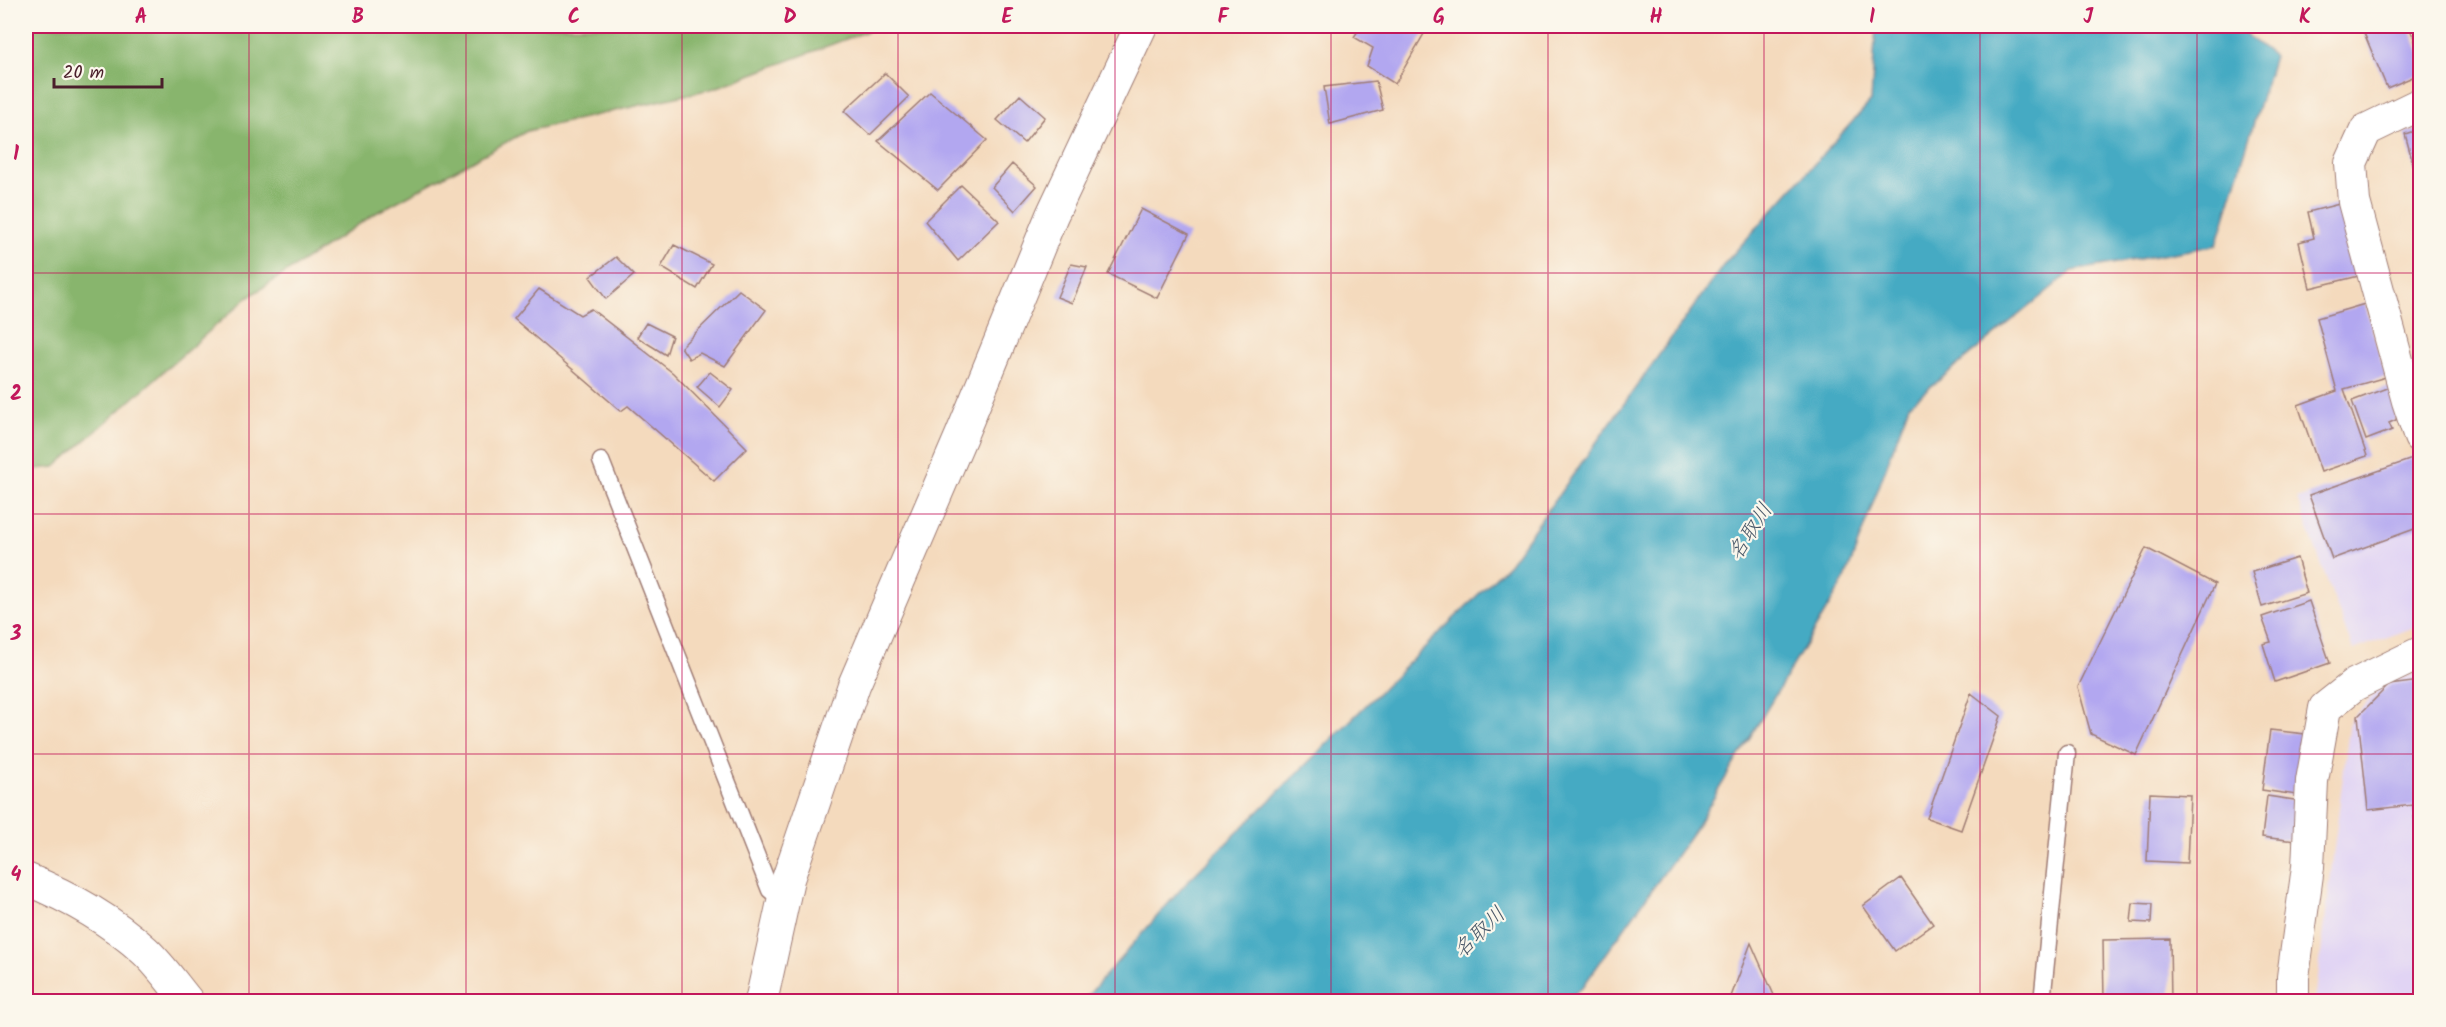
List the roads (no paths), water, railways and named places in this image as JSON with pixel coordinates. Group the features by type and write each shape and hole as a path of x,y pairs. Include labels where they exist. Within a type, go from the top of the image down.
{"street":[{"path":"761,1002 788,879 854,685 961,436 1052,214 1141,26"},
{"path":"2421,104 2366,130 2351,163 2357,213 2408,400 2421,437"},
{"path":"2293,1002 2293,977 2308,867 2312,781 2325,708 2354,685 2421,653"},
{"path":"26,879 61,893 99,917 146,952 188,1002"}],"lane":[{"path":"601,461 770,890 783,901"},
{"path":"2042,1002 2067,753"}],"water":[{"name":"名取川","path":"1876,26 2235,26 2274,56 2217,245 2072,271 1909,405 1845,579 1695,829 1584,985 1566,1001 1083,1001 1188,881 1509,564 1725,263 1871,101"}]}
